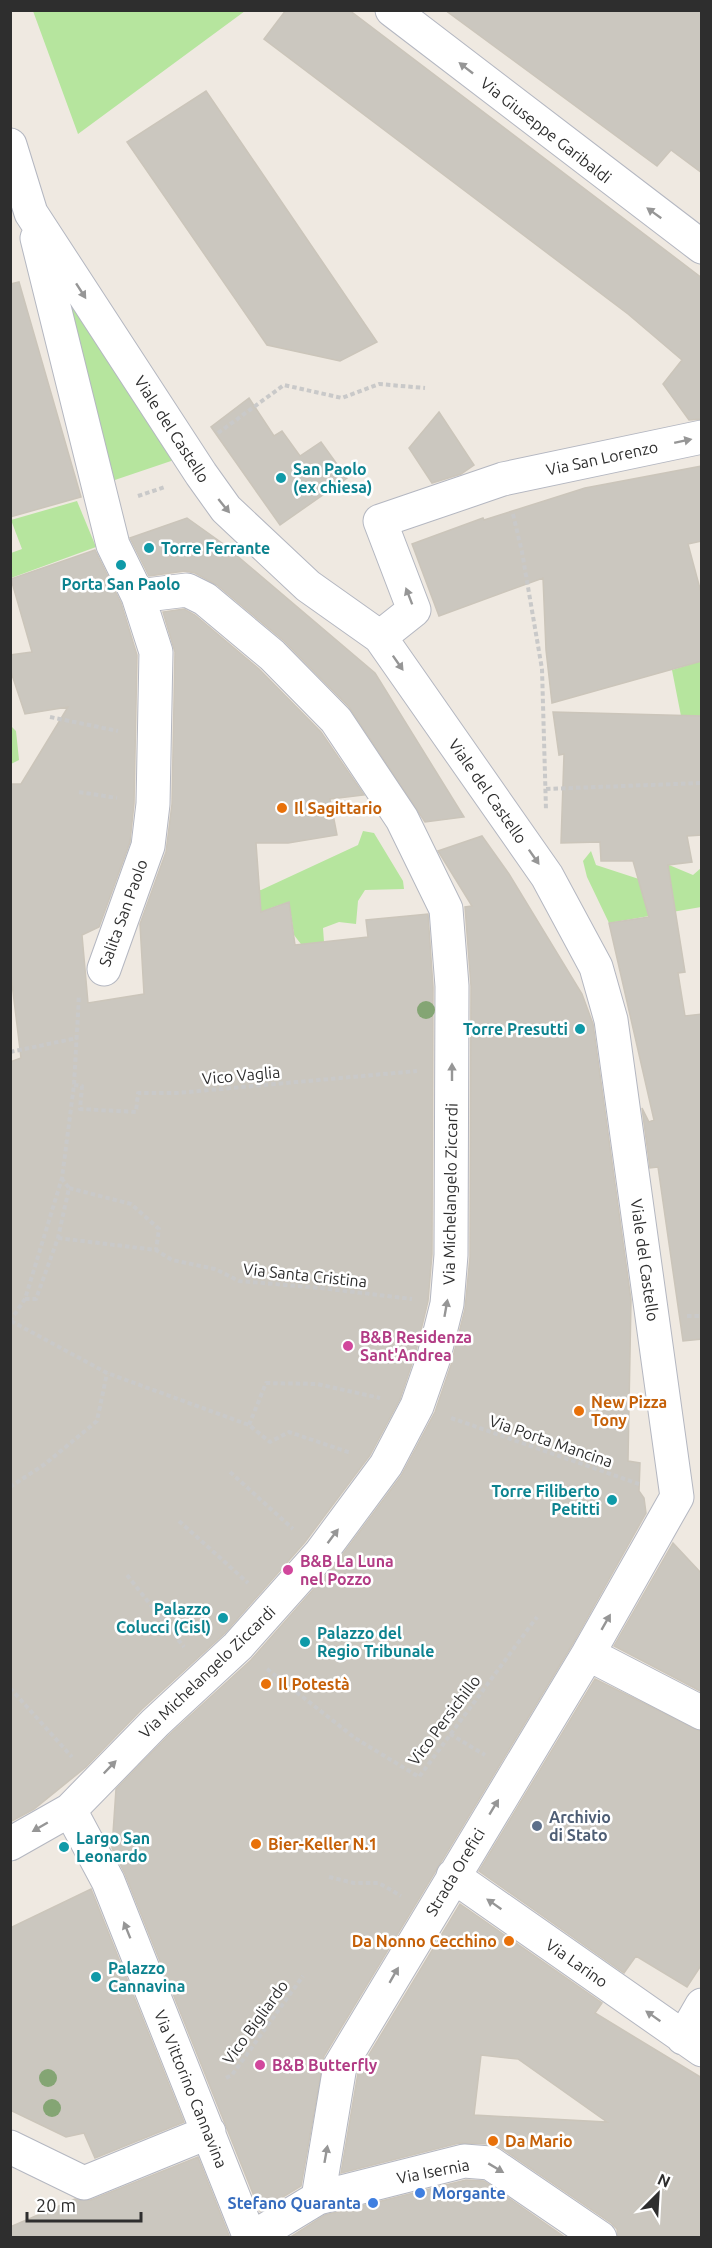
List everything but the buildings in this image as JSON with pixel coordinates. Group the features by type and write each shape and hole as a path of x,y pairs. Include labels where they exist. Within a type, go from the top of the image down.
{"street":[{"name":"Via Giuseppe Garibaldi","path":"392,10 702,247"},
{"name":"Viale del Castello","path":"10,145 31,213 113,545 138,596"},
{"name":"Viale del Castello","path":"31,213 225,509 309,586 380,637 547,876 596,967 611,1020 689,1500"},
{"name":"Via San Lorenzo","path":"380,637 414,610 380,521 503,479 702,437"},
{"name":"Via Michelangelo Ziccardi","path":"10,1844 70,1810 155,1723 238,1646 276,1607 320,1554 386,1465 417,1406 433,1360 447,1304 451,1255 452,986 446,909 402,819 336,720 272,655 205,599 187,590 138,596"},
{"name":"Salita San Paolo","path":"104,969 147,846 153,804 156,652 138,596"},
{"name":"Strada Orefici","path":"318,2198 340,2066 588,1654 689,1500"},
{"path":"588,1654 702,1713"},
{"name":"Via Vittorino Cannavina","path":"70,1810 108,1881 251,2238"},
{"name":"Via Larino","path":"453,1876 692,2044"},
{"path":"692,2044 702,2005"},
{"path":"10,2147 84,2183 209,2132"},
{"name":"Via Isernia","path":"318,2198 464,2161 490,2163 600,2238"},
{"path":"251,2238 318,2198"}],"path":[{"path":"216,435 284,385 342,398 379,384 425,388"},
{"path":"104,508 201,474"},
{"path":"522,552 542,669 546,821"},
{"path":"50,717 154,738"},
{"path":"546,789 702,783"},
{"path":"289,809 330,804"},
{"name":"Salita San Paolo","path":"11,1321 25,1299 62,1178 74,1085 79,995 104,969"},
{"path":"10,1052 77,1038"},
{"name":"Vico Vaglia","path":"74,1085 82,1086 80,1109 136,1112 138,1093 177,1093 452,1068"},
{"path":"62,1178 69,1188 131,1204 159,1229 156,1250"},
{"path":"25,1299 36,1299 58,1238 69,1188"},
{"name":"Via Santa Cristina","path":"58,1238 156,1250 172,1260 215,1269 240,1281 321,1288 447,1304"},
{"path":"11,1321 107,1373 249,1425 270,1442 289,1432 386,1465"},
{"path":"10,1487 45,1464 97,1421 107,1373"},
{"name":"Via Porta Mancina","path":"249,1425 266,1383 317,1384 417,1406 689,1500"},
{"path":"230,1472 320,1554"},
{"path":"179,1521 276,1607"},
{"path":"127,1575 207,1676"},
{"name":"Vico Persichillo","path":"238,1646 355,1738 419,1777 537,1617"},
{"path":"10,1688 95,1783"},
{"path":"329,1877 354,1883 379,1883 430,1914"},
{"name":"Vico Bigliardo","path":"192,2093 232,2075 303,1976"}],"green space":[{"path":"245,10 78,134 33,11"},
{"path":"62,283 174,460 106,483"},
{"path":"77,501 96,547 11,578 11,553 22,549 11,520"},
{"path":"701,661 701,716 681,716 672,670"},
{"path":"11,726 16,731 19,760 11,764"},
{"path":"363,831 374,833 403,881 404,889 365,890 358,901 356,924 339,922 323,928 324,942 307,952 294,935 289,902 271,908 261,919 244,892 261,890 358,845"},
{"path":"591,851 596,865 645,881 655,872 669,865 693,875 701,868 701,907 609,923 587,877 583,861"}],"place":[{"name":"San Paolo (ex chiesa)","path":"281,478"},
{"name":"Torre Ferrante","path":"149,548"},
{"name":"Porta San Paolo","path":"121,565"},
{"name":"Il Sagittario","path":"282,808"},
{"name":"Torre Presutti","path":"580,1029"},
{"name":"B&B Residenza Sant'Andrea","path":"348,1346"},
{"name":"New Pizza Tony","path":"579,1411"},
{"name":"Torre Filiberto Petitti","path":"612,1500"},
{"name":"B&B La Luna nel Pozzo","path":"288,1570"},
{"name":"Palazzo Colucci (Cisl)","path":"223,1618"},
{"name":"Palazzo del Regio Tribunale","path":"305,1642"},
{"name":"Il Potestà","path":"266,1684"},
{"name":"Archivio di Stato","path":"537,1826"},
{"name":"Bier-Keller N.1","path":"256,1844"},
{"name":"Largo San Leonardo","path":"64,1847"},
{"name":"Da Nonno Cecchino","path":"509,1941"},
{"name":"Palazzo Cannavina","path":"96,1977"},
{"name":"B&B Butterfly","path":"260,2065"},
{"name":"Da Mario","path":"493,2141"},
{"name":"Morgante","path":"420,2193"},
{"name":"Stefano Quaranta","path":"373,2203"}]}
